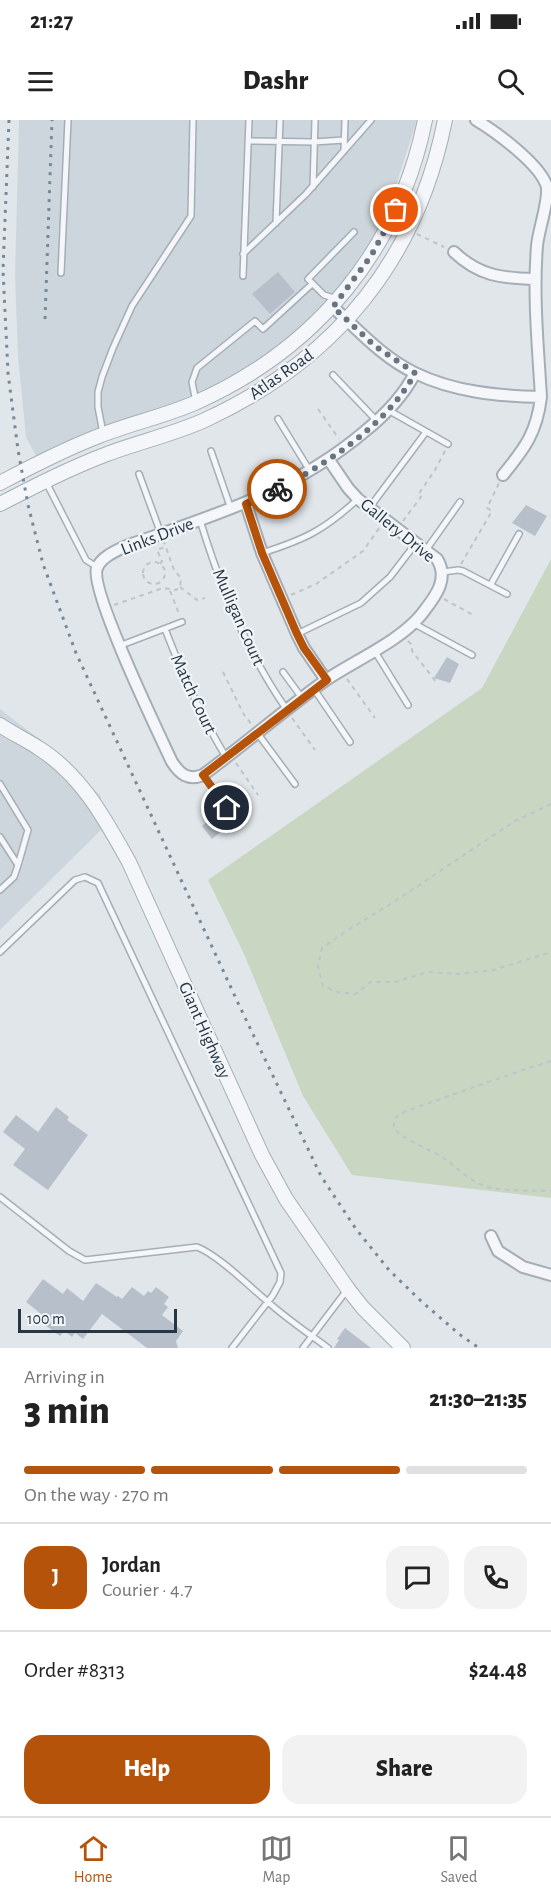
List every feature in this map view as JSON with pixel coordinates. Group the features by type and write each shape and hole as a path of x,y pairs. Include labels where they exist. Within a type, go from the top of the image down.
{"street":[{"name":"Atlas Road","path":"0,483 50,457 104,434 196,402 233,384 273,359 304,334 336,303 361,270 391,221 415,163 425,120"},
{"name":"Atlas Road","path":"0,504 106,454 203,421 285,375 316,349 347,320 377,282 409,229 434,170 445,120"},
{"path":"476,120 494,130 519,152 544,179 548,187 537,244 535,279 541,397 539,415 534,431 503,475"},
{"path":"454,252 477,270 495,276 535,279"},
{"path":"336,303 347,320 375,346 415,373 478,393 541,397"},
{"name":"Links Drive","path":"97,567 108,555 126,546 246,504 282,487 329,460 388,410 415,373"},
{"name":"Gallery Drive","path":"200,776 229,757 314,689 401,633 420,617 439,589 442,572 437,559 358,499 329,460"},
{"path":"246,504 262,553 297,634 327,680"},
{"path":"97,567 96,576 119,646 172,762 179,773 189,777 200,776"},
{"name":"Giant Highway","path":"0,725 42,750 79,782 104,816 129,862 262,1155 286,1199 348,1289 363,1308 403,1348"},
{"path":"491,1236 498,1251 523,1267 551,1275"}],"lane":[{"path":"62,273 68,120"},
{"path":"104,434 98,407 98,392 112,348 132,306 191,216 193,120"},
{"path":"243,276 249,120"},
{"path":"276,223 280,120"},
{"path":"313,187 315,120"},
{"path":"344,152 345,120"},
{"path":"243,254 313,187 371,120"},
{"path":"248,141 344,140"},
{"path":"336,303 308,279 354,232"},
{"path":"196,402 192,382 197,368 255,321 263,329 312,284"},
{"path":"333,375 377,421"},
{"path":"388,410 448,444"},
{"path":"278,419 310,471"},
{"path":"370,507 426,432"},
{"path":"211,450 231,509"},
{"path":"139,474 161,534"},
{"path":"45,482 86,560 97,567"},
{"path":"262,553 310,536 328,525 358,499"},
{"path":"426,550 460,502"},
{"name":"Mulligan Court","path":"200,520 236,618 268,682 287,710"},
{"path":"491,584 519,534"},
{"path":"297,634 361,603 390,576 416,543"},
{"path":"442,572 458,570 491,584 507,594"},
{"path":"119,646 183,622"},
{"path":"413,623 472,655"},
{"name":"Match Court","path":"165,629 182,672 213,735 229,757"},
{"path":"374,650 408,705"},
{"path":"283,672 302,698"},
{"path":"314,689 350,742"},
{"path":"258,734 295,784"},
{"path":"200,776 239,824"},
{"path":"0,784 28,830 14,877 0,890"},
{"path":"0,837 18,865"},
{"path":"0,952 75,880 85,877 98,883 280,1273 280,1282 268,1302 232,1348"},
{"path":"0,1197 69,1251 85,1260 197,1247 234,1273 328,1348"},
{"path":"303,1348 348,1289"}],"path":[{"path":"409,229 454,252"},
{"path":"318,409 345,447"},
{"path":"397,528 421,497 418,495 435,470 448,444"},
{"path":"458,570 492,511 487,508 503,475"},
{"path":"282,599 316,584 363,551 386,520"},
{"path":"161,534 174,570 181,578 180,587"},
{"path":"160,564 162,561 157,550 165,546"},
{"path":"152,562 164,568 165,575 161,582 156,584 146,581 143,570 152,562"},
{"path":"156,584 158,590"},
{"path":"106,608 163,588 176,590 180,587"},
{"path":"180,587 197,600 205,598"},
{"path":"170,590 183,622"},
{"path":"435,594 472,615"},
{"path":"401,633 437,683"},
{"path":"341,671 375,718"},
{"path":"223,672 243,713 258,734"},
{"path":"287,710 315,750"},
{"path":"229,757 258,795"},
{"path":"551,804 515,821 419,886 345,932 322,948 318,966 323,986 338,992 356,994 370,982 395,982 428,972 458,974 494,970 551,952"},
{"path":"551,1061 406,1111 396,1117 393,1128 410,1141 439,1155 483,1186 512,1190 551,1191"}],"shaded area":[{"path":"19,120 417,120 383,226 346,281 293,334 233,378 180,401 36,456 26,437 18,357 15,275"},
{"path":"0,709 48,746 101,796 101,830 0,930"}],"green space":[{"path":"551,559 551,1198 352,1175 303,1096 244,954 208,880 482,688"}],"building":[{"path":"278,272 295,292 270,314 252,294"},
{"path":"526,505 547,516 535,536 512,523"},
{"path":"447,657 459,664 450,683 434,678"},
{"path":"219,811 229,825 212,839 202,826"},
{"path":"56,1107 69,1117 67,1120 88,1135 48,1190 13,1165 25,1149 3,1132 16,1115 38,1132"},
{"path":"43,1279 63,1294 67,1288 83,1301 96,1283 122,1299 132,1287 144,1296 156,1287 169,1297 164,1304 168,1307 162,1315 183,1331 176,1341 178,1348 147,1348 102,1314 83,1339 75,1333 72,1337 64,1331 60,1336 41,1322 45,1317 26,1302"},
{"path":"345,1328 371,1348 334,1348"}],"railway":[{"path":"9,120 3,270 8,373 28,505 43,564 76,653 321,1176 356,1229 389,1270 459,1334 479,1348"},
{"path":"45,319 52,120"}],"way so far":[{"path":"277,489 329,460 350,444 398,400 415,373 375,346 333,307 371,256 396,210"}],"route":[{"path":"227,808 203,775 327,680 297,634 262,553 246,504 277,489"}]}
